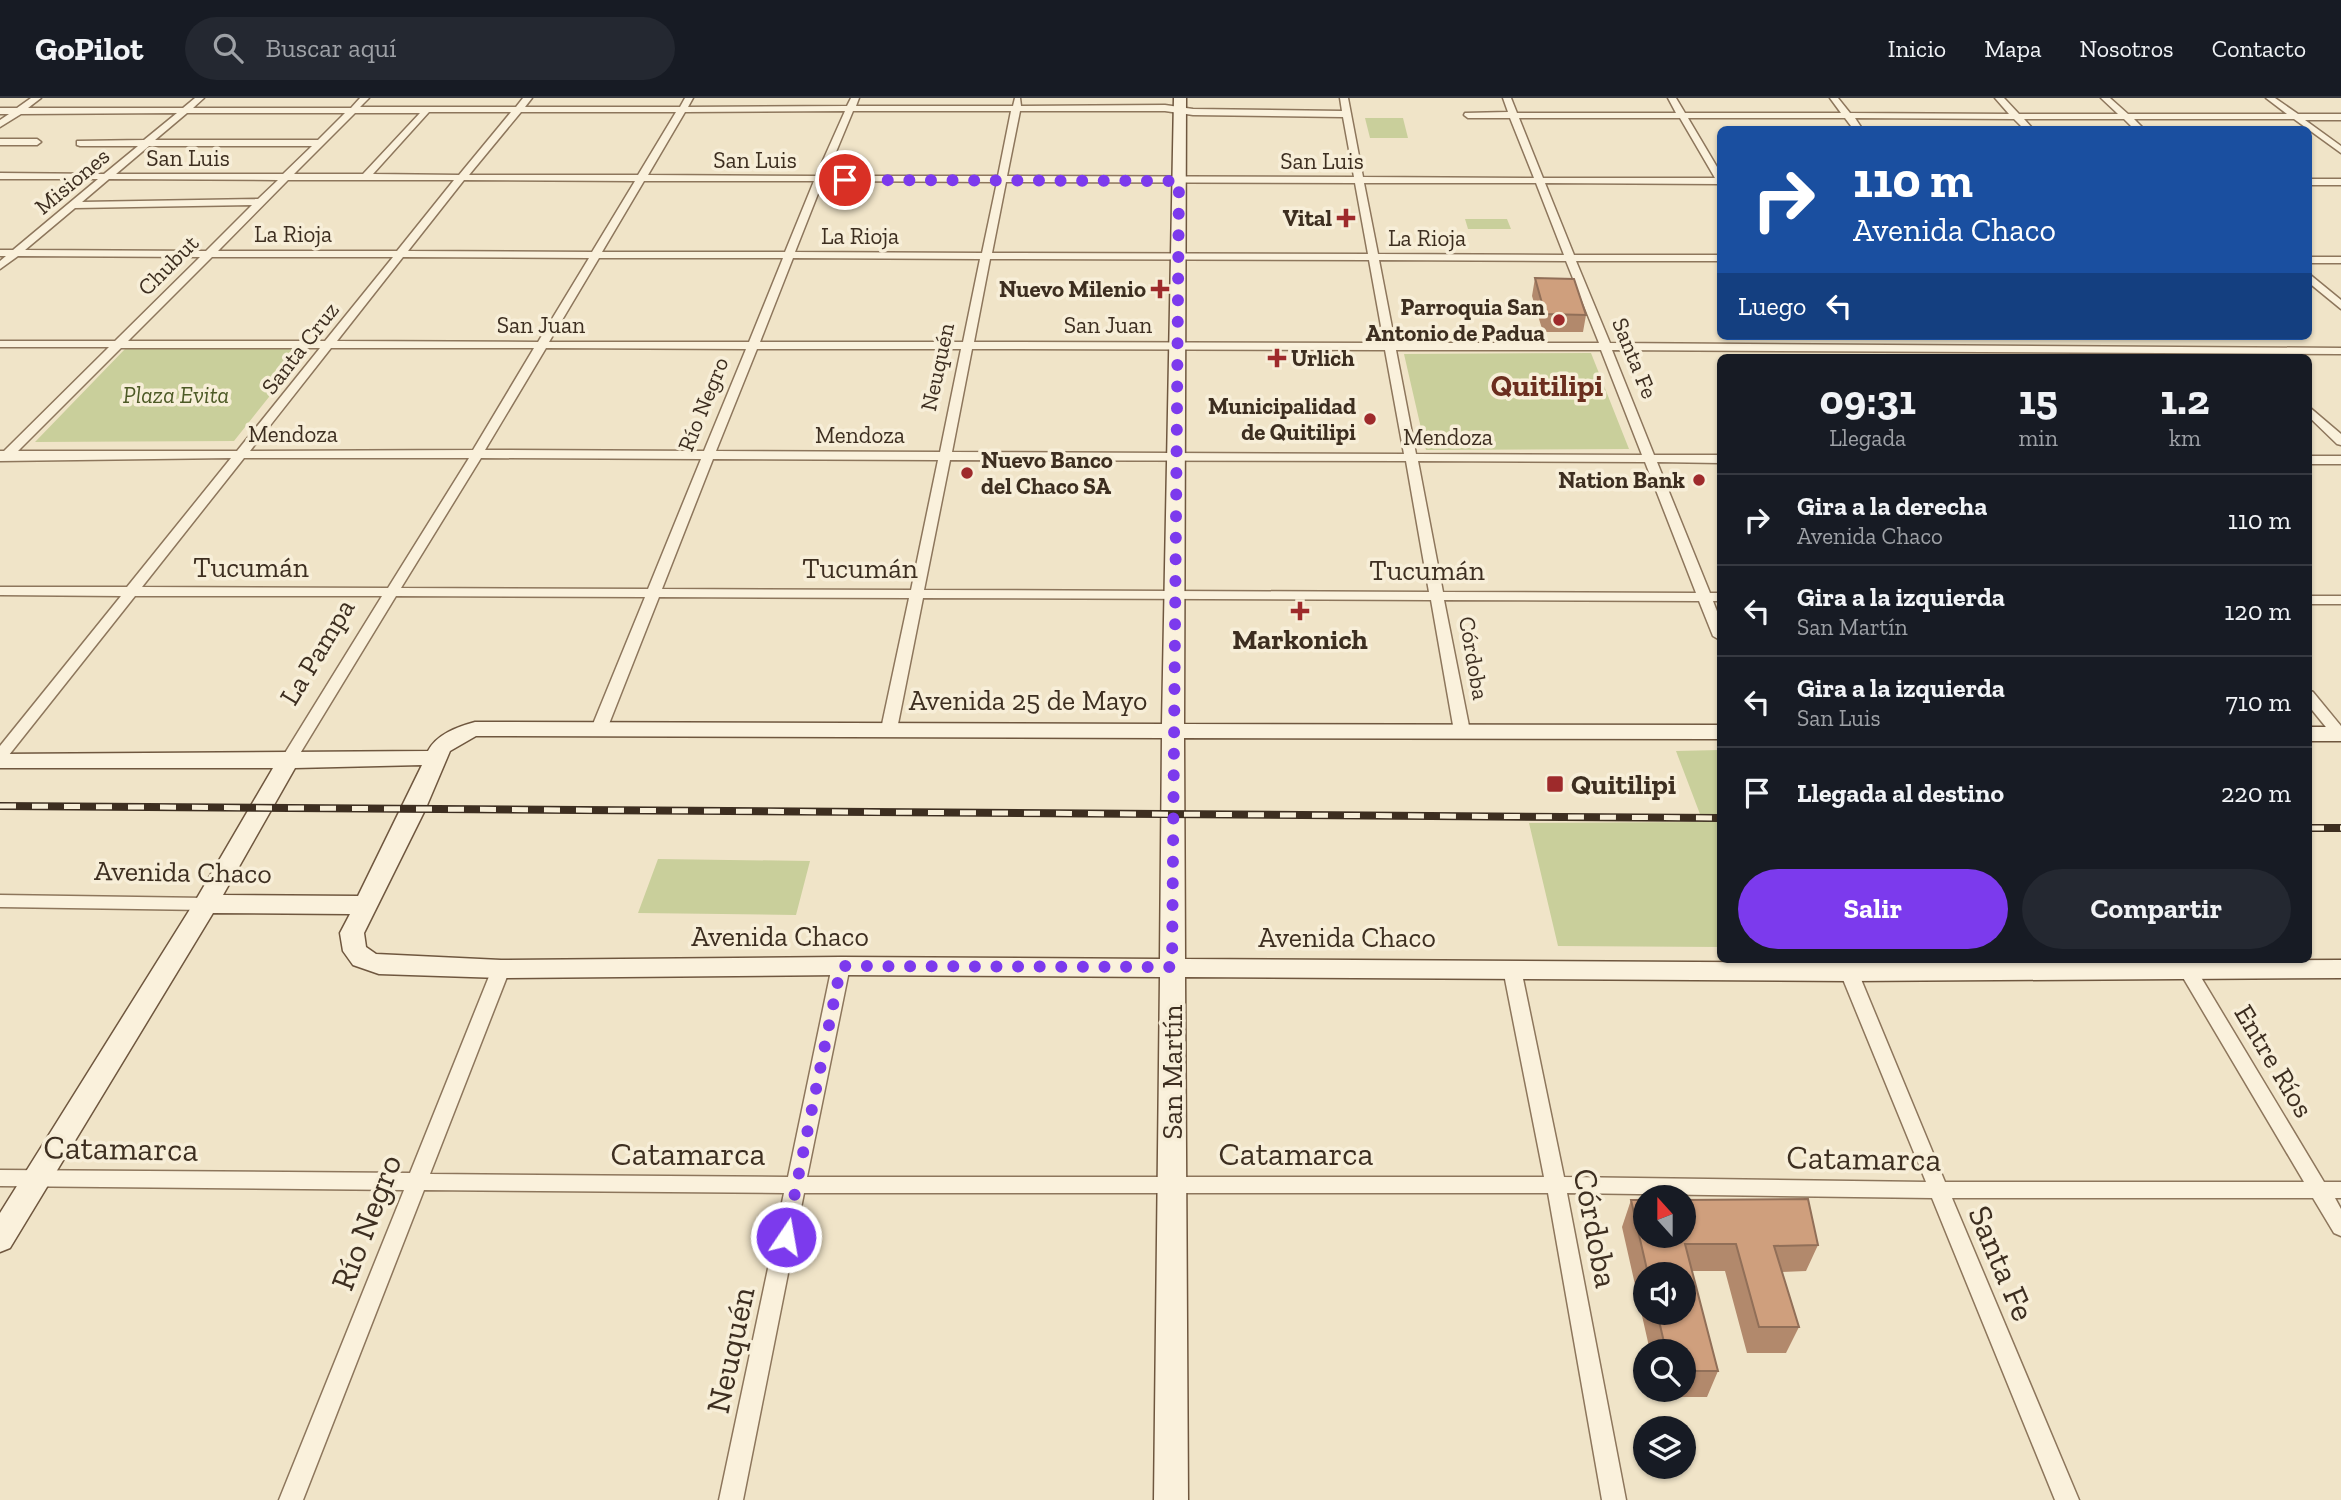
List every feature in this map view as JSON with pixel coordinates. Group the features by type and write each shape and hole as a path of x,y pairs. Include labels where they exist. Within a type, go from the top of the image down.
{"street":[{"path":"0,124 37,98"},
{"name":"Misiones","path":"0,266 200,98"},
{"name":"Chubut","path":"2,457 365,98"},
{"name":"Santa Cruz","path":"0,759 461,178 528,98"},
{"name":"La Pampa","path":"0,1239 206,904 288,761 477,453 688,98"},
{"name":"Río Negro","path":"599,729 819,180 855,98"},
{"name":"Córdoba","path":"1344,98 1462,731"},
{"name":"Santa Fe","path":"1507,98 1717,628"},
{"path":"1672,98 1717,175"},
{"path":"1834,98 1857,126"},
{"path":"1999,98 2026,126"},
{"path":"2105,98 2136,126"},
{"path":"2270,98 2309,126"},
{"path":"0,111 851,110 1018,103 1180,104 1348,114"},
{"name":"Neuquén","path":"889,729 1018,103"},
{"name":"San Martín","path":"1171,1500 1173,730 1180,104"},
{"path":"365,178 425,112"},
{"path":"1468,115 2341,117"},
{"path":"2217,116 2229,126"},
{"path":"2312,128 2341,150"},
{"path":"0,142 37,142"},
{"path":"80,143 320,143"},
{"name":"San Luis","path":"0,176 1179,181 1717,180"},
{"path":"2312,182 2341,182"},
{"path":"72,205 261,202"},
{"name":"La Rioja","path":"0,253 1717,258"},
{"path":"2312,260 2341,260"},
{"path":"2312,280 2341,306"},
{"path":"2239,340 2253,354"},
{"name":"San Juan","path":"0,344 1604,347 1824,352 2253,354 2341,351"},
{"path":"2312,413 2341,441"},
{"name":"Mendoza","path":"2,457 477,453 1717,459"},
{"path":"2312,460 2341,460"},
{"name":"Tucumán","path":"0,591 1717,597"},
{"path":"2312,600 2341,600"},
{"path":"2312,700 2340,734"},
{"name":"Avenida 25 de Mayo","path":"435,758 441,747 462,733 489,728 1717,732"},
{"path":"2312,734 2340,734"},
{"path":"0,759 288,761 435,758 414,810 365,905"},
{"name":"Avenida Chaco","path":"0,901 365,905 352,933 351,944 356,954 365,961 379,965 501,969 841,966 1849,972 2184,964 2341,969"},
{"name":"Entre Ríos","path":"2184,964 2341,1227"},
{"name":"Neuquén","path":"731,1500 841,966"},
{"name":"Río Negro","path":"291,1500 501,969"},
{"name":"Córdoba","path":"1512,969 1556,1185 1614,1500"},
{"name":"Santa Fe","path":"1849,972 1937,1191 2067,1500"},
{"name":"Catamarca","path":"0,1178 797,1185 1556,1185 1937,1191 2341,1190"}],"green space":[{"path":"1365,118 1403,118 1408,138 1370,138"},
{"path":"1465,219 1507,219 1511,229 1468,229"},
{"name":"Plaza Evita","path":"308,348 234,441 35,442 125,349"},
{"path":"1591,353 1629,449 1426,450 1404,354"},
{"path":"1717,750 1717,947 1558,946 1529,823 1703,822 1676,751"},
{"path":"658,859 810,861 796,915 638,913"}],"building":[{"path":"1535,278 1574,279 1586,315 1545,314"},
{"path":"1808,1199 1818,1245 1774,1246 1799,1327 1759,1327 1736,1244 1696,1244 1696,1200"},
{"path":"1642,1248 1686,1248 1690,1262 1645,1262"},
{"path":"1696,1286 1718,1371 1696,1371 1696,1339 1663,1339 1660,1325 1696,1325"}],"railway":[{"path":"0,806 1717,818"},
{"path":"2312,828 2341,828"}],"place":[{"name":"Vital","path":"1346,218"},
{"name":"Nuevo Milenio","path":"1160,289"},
{"name":"Parroquia San Antonio de Padua","path":"1559,320"},
{"name":"Urlich","path":"1277,358"},
{"name":"Municipalidad de Quitilipi","path":"1370,419"},
{"name":"Nuevo Banco del Chaco SA","path":"967,473"},
{"name":"Nation Bank","path":"1699,480"},
{"name":"Markonich","path":"1300,611"},
{"name":"Quitilipi","path":"1555,784"}],"district":[{"name":"Quitilipi","path":"1547,386"}],"route":[{"path":"786,1237 841,966 1172,967 1179,181 845,180"}]}
